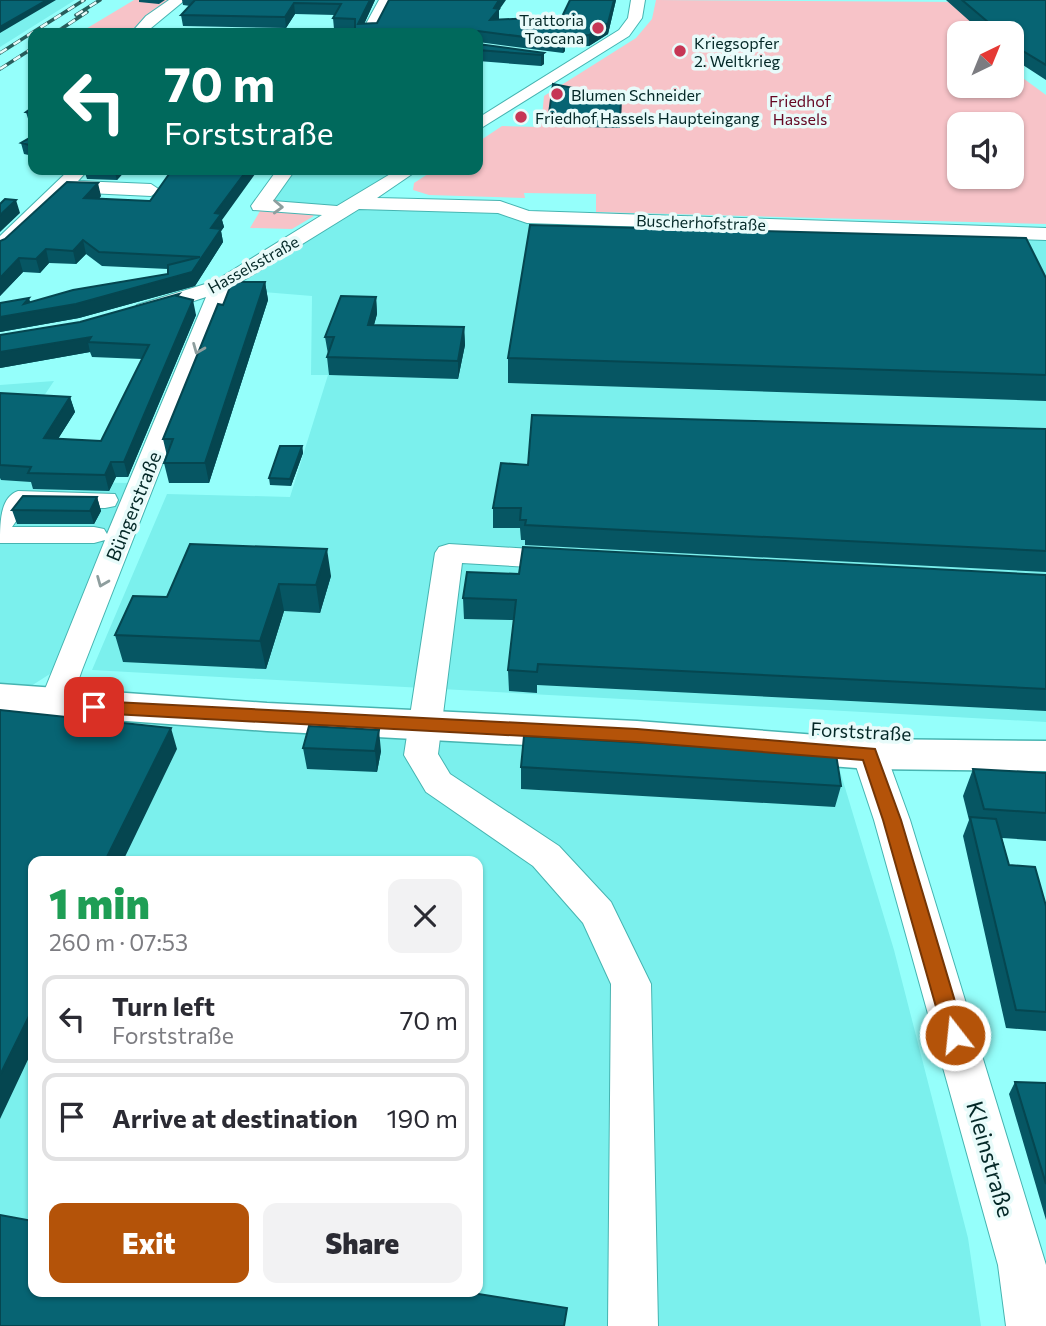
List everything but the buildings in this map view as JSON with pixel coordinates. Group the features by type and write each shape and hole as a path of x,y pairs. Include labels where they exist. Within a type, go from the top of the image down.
{"main road":[{"name":"Forststraße","path":"0,698 55,704 637,736 869,754 1044,756"},
{"name":"Forststraße","path":"637,736 691,723 859,730 958,736 1044,756"}],"street":[{"path":"143,28 178,0"},
{"path":"371,28 390,0"},
{"path":"483,122 624,33 635,18 638,0"},
{"path":"559,59 578,62"},
{"path":"0,247 73,175"},
{"name":"Buscherhofstraße","path":"282,175 260,206 319,209 500,207 527,217 1046,234"},
{"name":"Hasselsstraße","path":"128,314 178,300 218,298 401,175"},
{"path":"61,186 151,190"},
{"path":"18,204 41,206"},
{"name":"Büngerstraße","path":"55,704 65,670 218,298"},
{"path":"94,536 2,520 18,499 105,500"},
{"path":"585,561 449,553 421,755 438,783 547,856 597,913 631,984 633,1326"},
{"name":"Kleinstraße","path":"869,754 1034,1268 1031,1326"}],"shaded area":[{"path":"0,0 75,0 28,28 0,47"},
{"path":"287,175 394,175 341,208 267,205"},
{"path":"358,209 1046,233 1046,722 92,670 167,494 290,497 328,375 311,375 312,296 226,289"},
{"path":"54,381 19,433 30,482 133,483 53,672 20,693 0,690 0,385"},
{"path":"0,707 824,765 840,771 894,950 968,1238 981,1326 0,1326"}],"green space":[{"path":"134,0 169,0 134,28 87,28"},
{"name":"Friedhof Hassels","path":"656,0 964,2 985,21 947,21 947,98 1024,98 1024,79 1046,95 1046,224 596,212 596,194 524,193 525,198 429,195 413,190 414,183 426,175 483,175 483,139 502,126 541,127 544,96 636,38 652,19"},
{"path":"260,211 310,213 314,216 292,229 250,228"}],"railway":[{"path":"40,28 84,0"},
{"path":"76,15 100,0"},
{"path":"63,28 87,12"},
{"path":"0,53 28,35"},
{"path":"0,69 28,51"}],"place":[{"name":"Trattoria Toscana","path":"598,28"},
{"name":"Kriegsopfer 2. Weltkrieg","path":"680,51"},
{"name":"Blumen Schneider","path":"557,94"},
{"name":"Friedhof Hassels Haupteingang","path":"521,117"}],"route":[{"path":"94,707 637,736 869,754 892,820 955,1035"}]}
